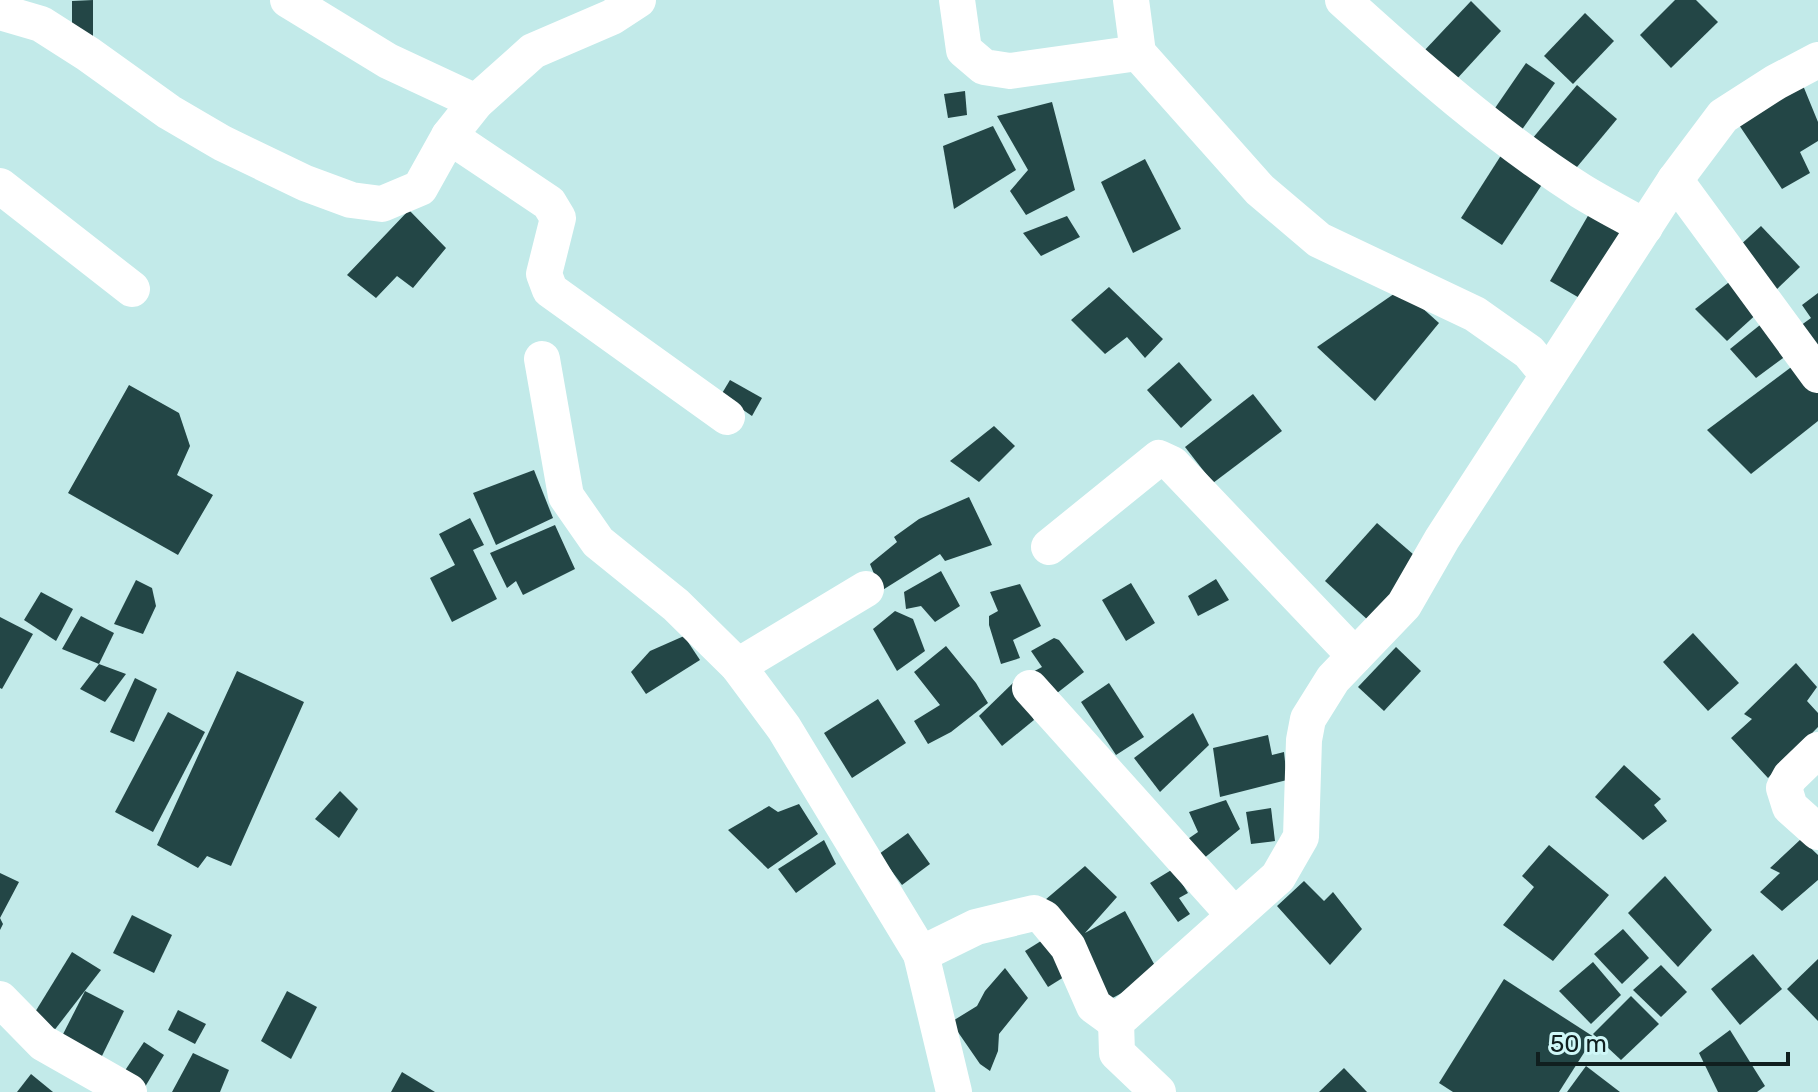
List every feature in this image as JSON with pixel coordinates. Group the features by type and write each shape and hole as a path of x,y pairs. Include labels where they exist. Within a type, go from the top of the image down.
{"street":[{"path":"288,0 388,61 476,102"},
{"path":"957,0 964,50 984,67 1010,71 1138,53"},
{"path":"1131,0 1138,53 1260,190 1319,240 1475,314 1529,352 1548,375"},
{"path":"1343,0 1484,122 1581,191 1645,227"},
{"path":"0,12 41,24 169,112 222,143 305,183 351,200 382,204 420,188 449,136 476,102 533,51 611,6"},
{"path":"1158,1092 1117,1053 1116,1022 1278,877 1301,837 1304,740 1308,719 1333,679 1404,605 1442,539 1675,180 1723,116 1818,60"},
{"path":"449,136 549,203 558,218 544,274 550,290 727,417"},
{"path":"1675,180 1818,375"},
{"path":"0,186 132,289"},
{"path":"542,359 566,496 598,542 676,605 738,666 784,728 921,954 954,1092"},
{"path":"1049,547 1159,458 1172,464 1355,656"},
{"path":"738,666 866,589"},
{"path":"1030,688 1234,915"},
{"path":"1818,750 1790,777 1784,788 1790,807 1818,832"},
{"path":"921,954 976,927 1034,913 1044,918 1068,947 1094,1006 1116,1022"},
{"path":"0,999 43,1043 129,1092"},
{"path":"0,1039 43,1043"}],"building":[{"path":"93,0 93,38 72,38 72,1"},
{"path":"1675,0 1696,0 1718,22 1671,68 1640,35"},
{"path":"1471,1 1501,31 1455,81 1423,52"},
{"path":"1585,13 1614,41 1573,84 1544,56"},
{"path":"1526,63 1555,83 1521,131 1493,111"},
{"path":"1802,83 1818,122 1818,141 1800,152 1810,173 1782,189 1737,122"},
{"path":"1577,85 1617,119 1572,173 1532,139"},
{"path":"965,91 967,115 948,118 944,94"},
{"path":"1052,102 1075,190 1026,215 1010,191 1028,170 997,116"},
{"path":"993,126 1016,170 954,209 943,146"},
{"path":"1507,146 1549,174 1502,245 1461,218"},
{"path":"1145,159 1181,229 1133,253 1101,182"},
{"path":"409,210 446,248 413,288 397,276 376,298 347,275"},
{"path":"1589,214 1623,233 1583,300 1550,281"},
{"path":"1067,216 1080,237 1041,256 1023,233"},
{"path":"1761,226 1800,267 1776,290 1737,248"},
{"path":"1733,279 1760,311 1727,341 1695,309"},
{"path":"1109,287 1163,339 1145,358 1127,337 1105,354 1071,320"},
{"path":"1401,289 1439,323 1375,401 1317,347"},
{"path":"1818,293 1818,364 1793,331 1811,318 1802,305"},
{"path":"1765,321 1790,353 1756,378 1730,349"},
{"path":"1179,362 1212,400 1181,428 1147,390"},
{"path":"1794,365 1818,390 1818,421 1751,474 1707,430"},
{"path":"730,380 762,398 752,416 721,395"},
{"path":"129,385 179,413 190,446 177,475 213,495 178,555 68,493"},
{"path":"1253,394 1282,431 1213,483 1185,447"},
{"path":"994,426 1015,446 979,482 950,461"},
{"path":"534,470 553,518 496,545 473,493"},
{"path":"969,497 992,545 945,561 940,554 881,591 870,564 897,542 894,537 919,519"},
{"path":"470,518 484,545 473,550 497,599 452,622 430,578 455,565 439,534"},
{"path":"1377,523 1421,561 1369,621 1325,581"},
{"path":"555,525 575,569 523,595 516,581 507,588 490,553"},
{"path":"941,571 960,606 935,622 921,606 906,609 904,592"},
{"path":"1216,579 1229,600 1198,616 1188,596"},
{"path":"136,580 152,588 156,606 143,634 114,624"},
{"path":"1131,583 1155,623 1126,641 1102,600"},
{"path":"1020,584 1041,626 1013,640 1020,658 1001,664 989,625 989,616 998,611 990,592"},
{"path":"41,592 73,609 56,641 24,620"},
{"path":"895,611 913,619 925,651 897,671 873,629"},
{"path":"81,616 114,633 99,664 62,649"},
{"path":"0,617 33,634 2,689 0,688"},
{"path":"1693,633 1739,683 1708,711 1663,662"},
{"path":"684,636 700,660 646,694 631,672 650,651"},
{"path":"1054,638 1059,640 1084,672 1052,697 1027,675 1042,667 1031,651"},
{"path":"946,646 988,703 951,732 928,744 914,721 940,705 914,672"},
{"path":"1396,647 1421,671 1384,711 1358,687"},
{"path":"1796,663 1817,687 1807,701 1818,713 1818,727 1768,778 1731,738 1752,719 1744,714"},
{"path":"99,664 126,674 105,702 80,689"},
{"path":"237,671 304,702 231,866 207,856 198,868 157,845"},
{"path":"135,678 157,689 134,742 110,732"},
{"path":"1015,681 1034,720 1002,746 979,716"},
{"path":"1109,683 1144,737 1116,755 1081,702"},
{"path":"878,699 906,743 852,778 824,733"},
{"path":"168,712 205,732 153,832 115,812"},
{"path":"1193,713 1209,745 1160,792 1134,758"},
{"path":"1268,735 1272,755 1284,752 1287,780 1220,797 1213,748"},
{"path":"1624,765 1661,799 1654,805 1667,821 1643,840 1595,797"},
{"path":"340,791 358,809 339,838 315,819"},
{"path":"1226,800 1240,829 1203,859 1182,843 1198,832 1189,812"},
{"path":"799,804 818,834 768,869 728,830 769,806 778,812"},
{"path":"1271,808 1275,841 1251,844 1246,812"},
{"path":"908,833 930,864 902,885 879,854"},
{"path":"1801,839 1818,855 1818,880 1782,911 1760,892 1780,873 1770,868"},
{"path":"824,840 836,864 796,893 778,869"},
{"path":"1549,845 1609,895 1553,961 1503,925 1534,887 1522,876"},
{"path":"1085,866 1117,897 1085,933 1125,911 1159,973 1107,1001 1045,900"},
{"path":"1173,869 1188,893 1179,898 1190,914 1178,922 1150,883"},
{"path":"0,873 19,882 0,918"},
{"path":"1665,876 1712,930 1678,967 1628,913"},
{"path":"1304,881 1324,901 1333,892 1362,929 1330,965 1277,906"},
{"path":"132,915 172,935 154,973 113,953"},
{"path":"1623,929 1649,958 1622,984 1594,954"},
{"path":"1049,936 1072,972 1048,987 1025,951"},
{"path":"72,952 101,970 53,1032 32,1017"},
{"path":"1753,954 1782,989 1740,1025 1711,989"},
{"path":"1818,959 1818,1021 1787,989"},
{"path":"1593,962 1621,995 1591,1024 1559,991"},
{"path":"1661,965 1687,992 1661,1017 1633,990"},
{"path":"1005,968 1028,998 999,1034 998,1051 990,1071 980,1064 951,1022 977,1006 985,991"},
{"path":"1504,979 1594,1037 1559,1092 1453,1092 1439,1083"},
{"path":"85,991 124,1011 99,1062 59,1042"},
{"path":"287,991 317,1007 291,1059 261,1041"},
{"path":"1631,996 1659,1024 1621,1060 1593,1034"},
{"path":"178,1010 206,1024 195,1044 168,1030"},
{"path":"1730,1030 1765,1086 1757,1092 1718,1092 1699,1053"},
{"path":"144,1042 164,1055 142,1092 118,1081"},
{"path":"193,1053 229,1070 220,1092 172,1092"},
{"path":"1586,1066 1620,1092 1567,1092"},
{"path":"1344,1068 1367,1092 1319,1092"},
{"path":"402,1072 435,1092 391,1092"},
{"path":"31,1074 53,1092 17,1092"}]}
